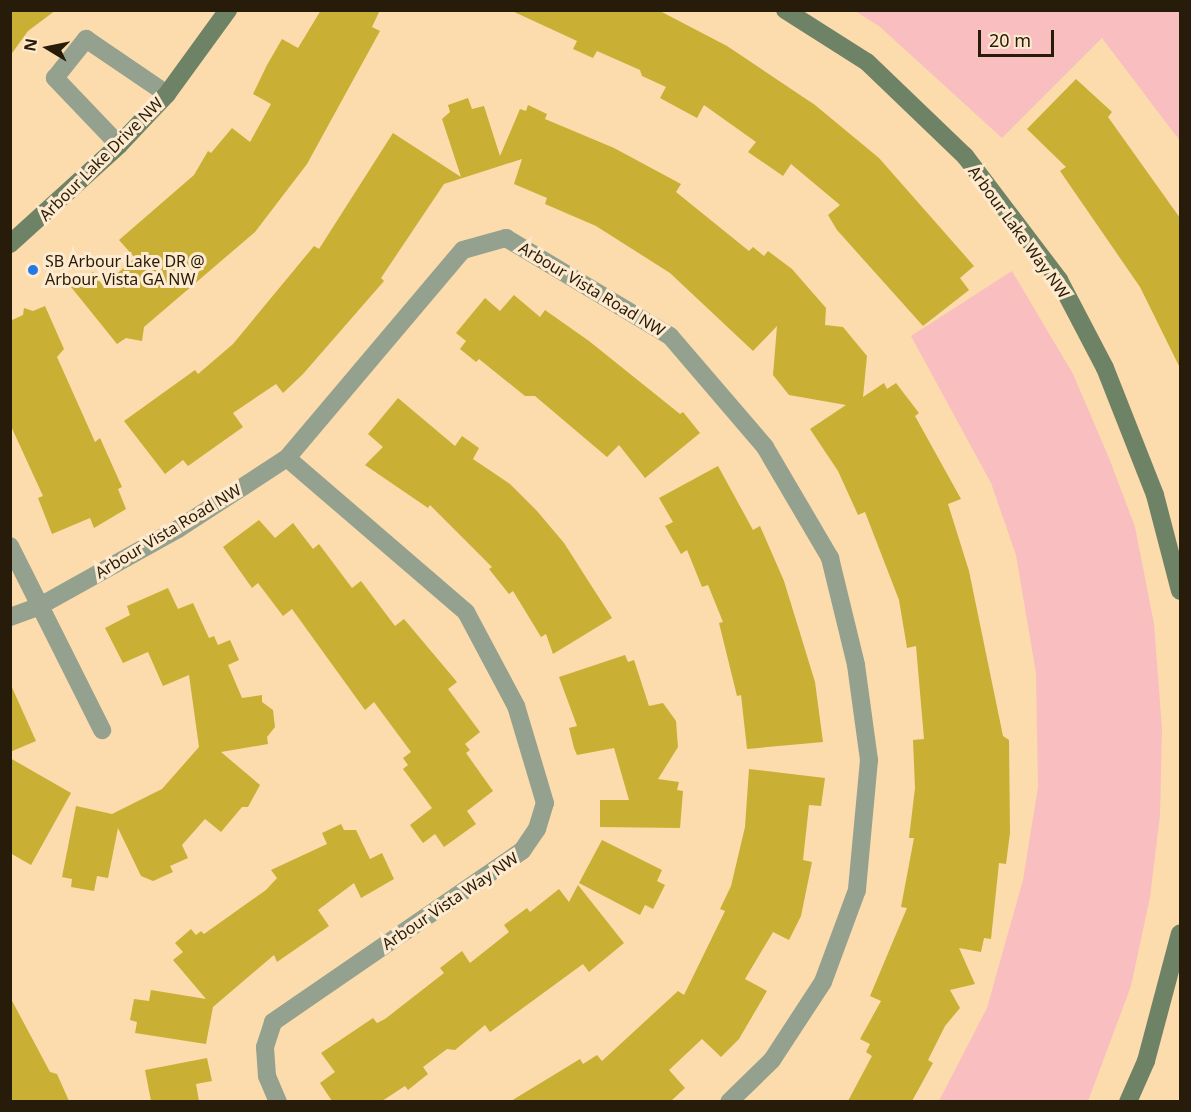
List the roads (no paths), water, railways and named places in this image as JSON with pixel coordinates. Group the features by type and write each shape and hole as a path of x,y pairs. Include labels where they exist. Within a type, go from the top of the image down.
{"street":[{"name":"Arbour Lake Drive NW","path":"10,244 119,145 167,94 228,10"},
{"name":"Arbour Lake Way NW","path":"785,10 867,62 965,156 1059,280 1105,368 1155,495 1180,591"},
{"path":"119,145 55,78 86,39 167,94"},
{"name":"Arbour Vista Road NW","path":"10,617 38,607 178,529 288,458 463,250 506,238 670,336 765,447 830,558 856,664 869,760 857,890 823,982 772,1060 729,1101"},
{"name":"Arbour Vista Way NW","path":"278,1101 267,1076 265,1047 273,1022 522,851 537,829 545,803 516,706 466,612 288,458"},
{"path":"10,546 38,607 102,730"},
{"path":"1128,1101 1146,1061 1180,933"}],"place":[{"name":"SB Arbour Lake DR @ Arbour Vista GA NW","path":"33,270"}]}
